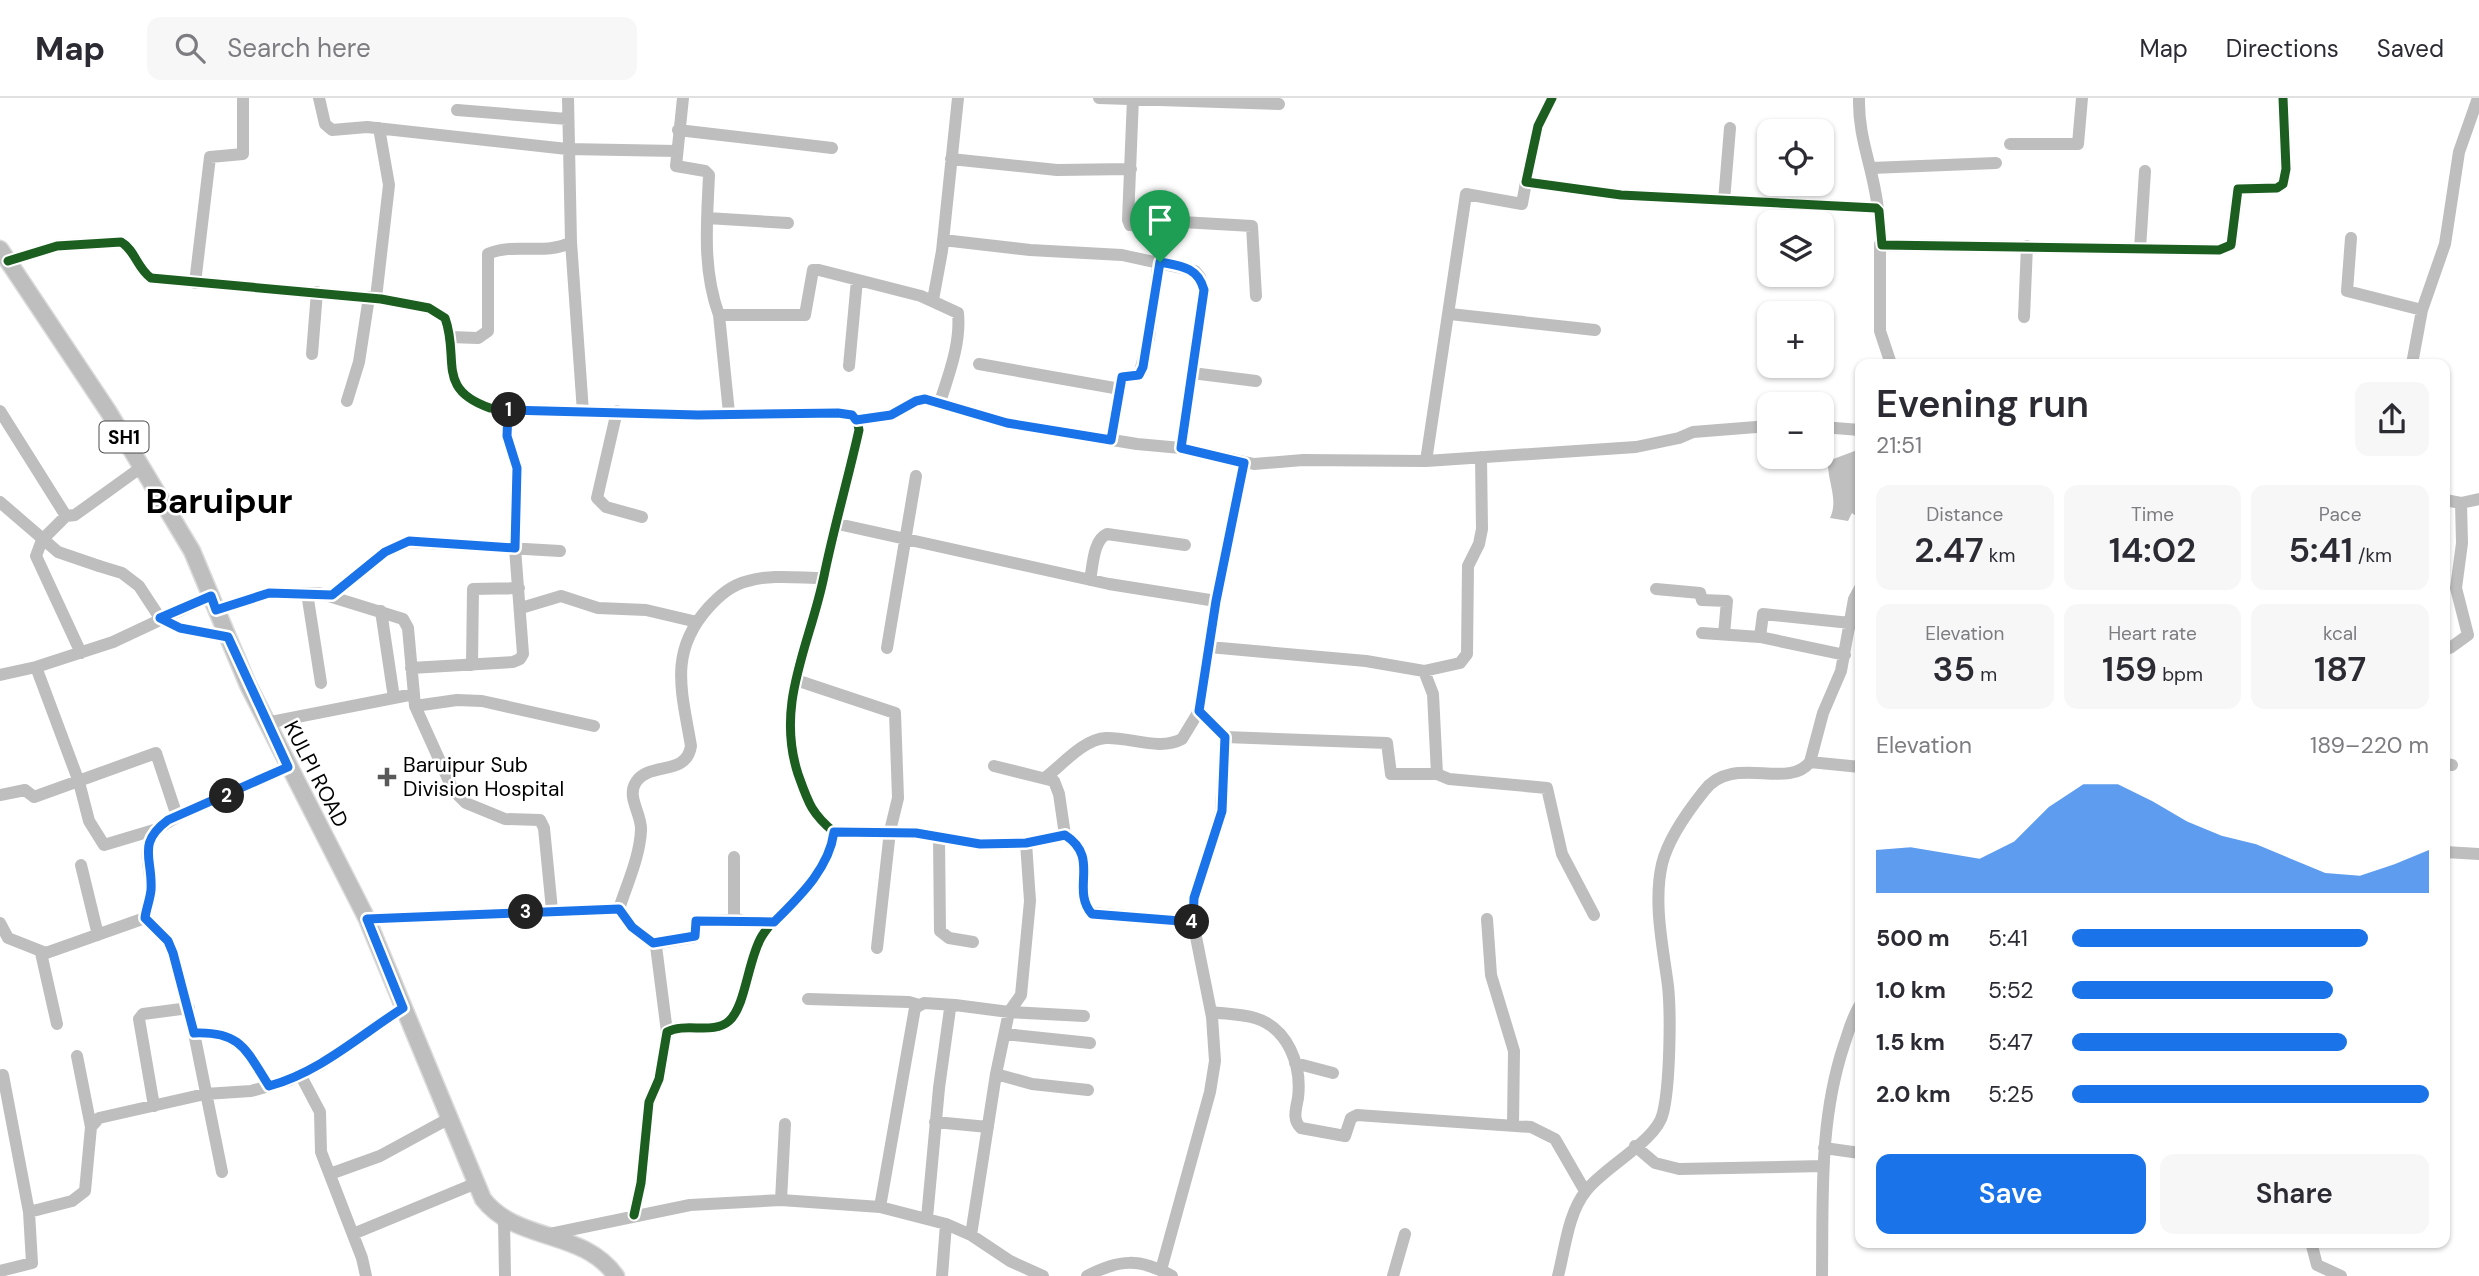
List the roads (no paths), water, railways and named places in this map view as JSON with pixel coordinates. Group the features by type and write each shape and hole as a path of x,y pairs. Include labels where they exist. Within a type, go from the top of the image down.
{"main road":[{"name":"KULPI ROAD","path":"4,255 143,466 185,538 266,723 367,919 474,1184 492,1210 504,1220 587,1250 616,1276"}],"street":[{"path":"195,283 210,157 243,154 243,98"},
{"path":"319,98 327,128 379,128 567,149 677,151"},
{"path":"568,98 571,242 583,412"},
{"path":"683,98 676,166 705,171 709,175 709,280 719,314 729,413"},
{"path":"933,300 943,240 958,98"},
{"path":"1099,98 1279,104"},
{"path":"1426,461 1450,314 1465,194 1522,204 1538,126 1552,98"},
{"path":"1859,98 1858,127 1871,168 1878,210 1880,331 1889,359"},
{"path":"2010,144 2078,144 2082,98"},
{"path":"1880,244 2229,248 2238,189 2277,188 2284,180 2283,98"},
{"path":"2413,359 2423,310 2445,244 2455,171 2478,98"},
{"path":"1133,99 1130,225 1161,230 1182,222 1252,226 1256,296"},
{"path":"457,110 567,119"},
{"path":"347,401 373,298 389,185 379,128"},
{"path":"1724,201 1730,128"},
{"path":"678,130 832,148"},
{"path":"951,159 1056,170 1130,169"},
{"path":"1871,168 1996,163"},
{"path":"2140,249 2145,171"},
{"path":"1526,182 1621,195 1878,210"},
{"path":"707,218 788,223"},
{"path":"1111,440 1122,377 1139,375 1143,367 1160,262 1161,230"},
{"path":"2351,238 2347,291 2423,310"},
{"path":"943,240 1030,250 1122,255 1195,271 1204,290 1181,448"},
{"path":"4,255 57,246 121,242 130,247 139,267 151,278 373,298 439,312 445,318 450,337 452,373 461,393 474,402 508,410 698,415 852,415 859,430 838,524 788,717 796,766 811,811 834,832 890,831 980,844 1026,843 1065,835 1078,843 1083,852 1085,902 1092,914 1193,922"},
{"path":"450,337 478,338 488,331 488,254 498,249 562,246 571,242"},
{"path":"2024,317 2027,246"},
{"path":"719,314 800,317 807,310 813,270 933,300 958,313 959,320 953,360 940,402"},
{"path":"849,366 858,280"},
{"path":"312,354 317,292"},
{"path":"1450,314 1595,330"},
{"path":"979,364 1119,389"},
{"path":"1192,373 1256,381"},
{"path":"856,420 891,415 916,401 940,402 1007,423 1181,448 1244,463 1426,461 1643,446 1693,432 1757,427"},
{"path":"411,668 520,659 524,647 515,548 517,468 507,436 508,410"},
{"path":"0,411 66,516"},
{"path":"617,411 597,498 606,507 642,517"},
{"path":"1834,428 1855,430"},
{"path":"1209,647 1366,661 1424,671 1460,663 1466,654 1468,566 1479,544 1482,529 1481,457"},
{"path":"1046,777 1093,741 1106,738 1176,742 1182,739 1199,711 1216,601 1244,463"},
{"path":"81,653 36,556 42,540 66,516 75,515 143,466"},
{"path":"887,648 916,476"},
{"path":"2450,501 2460,503 2479,499"},
{"path":"0,502 58,552 122,573 139,586 160,618 180,628 228,637"},
{"path":"2450,647 2468,635 2456,588 2462,543 2460,503"},
{"path":"838,524 1090,580 1216,601"},
{"path":"1090,580 1102,536 1108,534 1185,545"},
{"path":"332,595 385,552 409,541 560,551"},
{"path":"619,909 641,834 633,796 634,786 643,776 683,764 689,757 691,746 680,668 681,655 697,622 722,593 748,581 824,578"},
{"path":"472,665 473,589 519,588"},
{"path":"1656,589 1699,593 1702,600 1727,601 1724,634"},
{"path":"0,676 113,642 160,618 214,603 269,593 332,595 403,619 408,628 414,700 453,790 467,803 505,819 540,820 544,828 552,910"},
{"path":"307,593 321,683"},
{"path":"521,608 561,596 598,608 646,610 697,622"},
{"path":"1810,762 1823,713 1855,622 1855,597"},
{"path":"381,611 394,698"},
{"path":"1760,637 1763,614 1855,622"},
{"path":"1702,633 1760,637 1845,655"},
{"path":"36,667 79,782 89,821 104,845 154,831 177,816 288,767"},
{"path":"1424,671 1433,694 1437,774"},
{"path":"796,680 895,713 898,798 890,831 877,948"},
{"path":"266,723 394,698 482,701 594,726"},
{"path":"1199,711 1225,737 1387,743 1391,774 1437,774 1449,779 1547,788 1562,854 1594,915"},
{"path":"1087,1276 1111,1264 1125,1262 1166,1273 1210,1093 1216,1046 1193,922 1194,898 1222,811 1225,737"},
{"path":"0,795 25,790 34,797 156,753 177,816"},
{"path":"1558,1276 1576,1209 1585,1192 1660,1121 1664,1110 1669,1008 1660,919 1660,885 1665,855 1700,797 1718,777 1733,772 1794,772 1810,762 1855,766"},
{"path":"994,766 1046,777 1057,785 1065,835"},
{"path":"145,918 151,889 147,849 154,831"},
{"path":"667,1032 674,1028 716,1027 729,1021 736,1010 751,959 762,935 816,876 832,845 834,832"},
{"path":"939,838 940,931 949,938 973,942"},
{"path":"971,1235 1004,1034 1009,1012 1021,995 1029,918 1026,843"},
{"path":"2450,852 2479,854"},
{"path":"734,857 733,914 737,920"},
{"path":"81,865 98,934"},
{"path":"367,919 619,909"},
{"path":"619,909 632,927 653,943 659,956 667,1032 659,1079 649,1102 641,1183 634,1215"},
{"path":"41,953 145,918"},
{"path":"145,918 168,941 194,1033 222,1172"},
{"path":"1487,919 1491,975 1515,1056 1513,1125"},
{"path":"653,943 695,936 696,921 774,922"},
{"path":"0,923 8,939 32,946 41,953 57,1024"},
{"path":"808,999 909,1002 919,1005 955,1005 1009,1012 1084,1016"},
{"path":"880,1208 914,1016 919,1005"},
{"path":"927,1218 948,1017 955,1005"},
{"path":"154,1106 139,1019 143,1014 188,1008"},
{"path":"91,1127 105,1115 205,1094 251,1091 301,1076 403,1008"},
{"path":"1211,1012 1256,1018 1283,1035 1300,1082 1296,1121 1301,1128 1345,1136 1351,1118 1357,1115 1513,1125 1541,1130 1555,1139 1585,1192"},
{"path":"1822,1276 1823,1166 1830,1090 1855,1014"},
{"path":"194,1033 228,1035 236,1039 269,1086"},
{"path":"1004,1034 1090,1043"},
{"path":"29,1212 72,1201 85,1191 91,1127 77,1056"},
{"path":"1295,1063 1333,1073"},
{"path":"996,1074 1032,1084 1088,1090"},
{"path":"0,1271 34,1270 29,1212 4,1110 3,1075"},
{"path":"301,1076 320,1112 321,1152 353,1234 366,1276"},
{"path":"330,1174 380,1156 448,1119"},
{"path":"936,1122 988,1127"},
{"path":"781,1200 785,1124"},
{"path":"1635,1146 1655,1163 1679,1169 1823,1166"},
{"path":"1824,1148 1855,1152"},
{"path":"353,1234 474,1184"},
{"path":"545,1235 690,1205 781,1200 880,1208 946,1224 971,1235 1024,1273 1043,1276"},
{"path":"504,1220 505,1276"},
{"path":"942,1276 946,1224"},
{"path":"1393,1276 1405,1234"},
{"path":"2313,1248 2317,1265 2341,1276"}],"place":[{"name":"Baruipur Sub Division Hospital","path":"387,777"}],"district":[{"name":"Baruipur","path":"219,501"}]}
